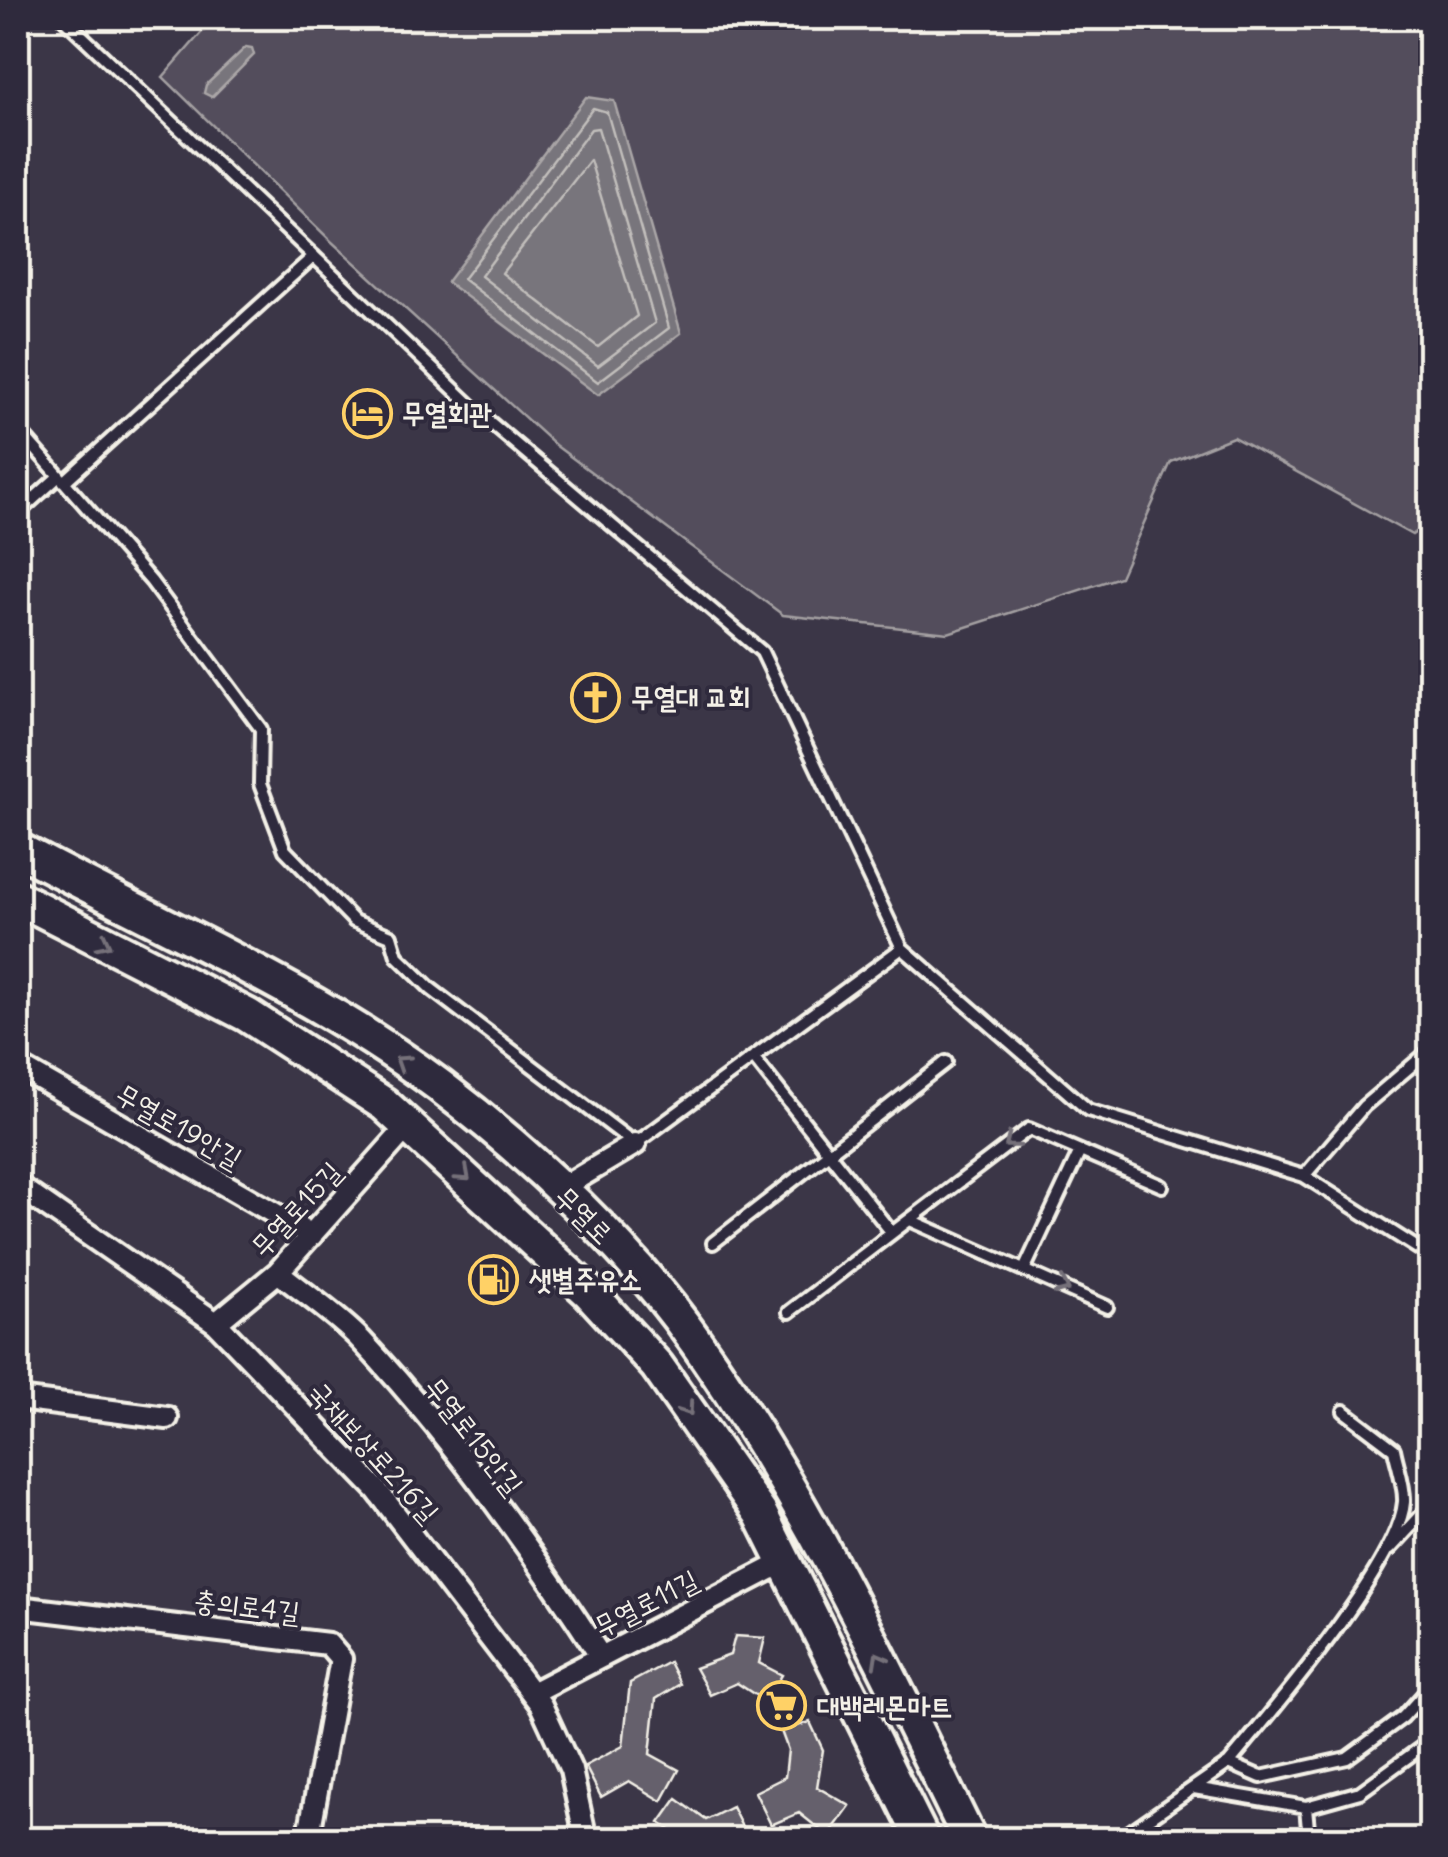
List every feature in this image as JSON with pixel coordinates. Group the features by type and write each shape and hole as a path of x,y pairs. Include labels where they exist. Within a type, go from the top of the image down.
{"main road":[{"name":"무열로","path":"18,850 292,992 439,1086 558,1190 636,1267 696,1342 794,1500 970,1840"},
{"name":"무열로","path":"18,898 247,1015 409,1125 589,1292 657,1366 760,1513 923,1840"},
{"path":"512,1220 558,1190"},
{"path":"888,1765 885,1738 892,1734 903,1740 947,1794"}],"street":[{"name":"무열로19안길","path":"18,1066 312,1235"},
{"name":"무열로15길","path":"216,1324 278,1272 409,1125"},
{"path":"558,1190 635,1144"},
{"name":"국채보상로216길","path":"18,1186 216,1324 376,1489 532,1693 572,1770 586,1840"},
{"name":"무열로15안길","path":"278,1272 358,1338 428,1419 545,1571 601,1657"},
{"path":"18,1399 167,1418"},
{"name":"무열로11길","path":"532,1693 784,1562"},
{"name":"충의로4길","path":"18,1607 328,1644 341,1660 308,1840"}],"lane":[{"path":"63,18 479,413 762,652 902,948 1088,1110 1304,1176 1430,1256"},
{"path":"18,513 62,479 314,256"},
{"path":"18,429 151,581 261,730 260,784 285,850 354,921 391,936 397,956 431,989 635,1144 902,948"},
{"path":"1304,1176 1364,1106 1430,1050"},
{"path":"754,1057 892,1233"},
{"path":"712,1242 946,1062"},
{"path":"788,1312 1029,1129 1162,1186"},
{"path":"1024,1270 1080,1151"},
{"path":"910,1220 1107,1306"},
{"path":"1344,1411 1394,1449 1404,1502 1385,1554"},
{"path":"1118,1840 1229,1763 1301,1676 1385,1554 1430,1506"},
{"path":"1229,1763 1261,1777 1347,1758 1403,1717 1430,1688"},
{"path":"1193,1788 1306,1807 1360,1792 1430,1741"},
{"path":"1306,1807 1309,1840"},
{"path":"1144,1822 1151,1840"}],"shaded area":[{"path":"214,18 1430,18 1430,522 1412,535 1233,437 1171,462 1120,577 948,633 783,615 555,445 331,241 163,77"}],"water":[{"path":"246,47 252,48 254,55 212,97 204,93 206,85"},
{"path":"586,97 614,101 681,333 598,395 447,282"}],"building":[{"path":"735,1636 765,1638 759,1663 782,1675 766,1702 737,1683 710,1695 695,1668 730,1655"},
{"path":"669,1662 680,1684 656,1699 650,1754 679,1770 662,1801 629,1781 601,1797 585,1766 623,1746 630,1683"},
{"path":"810,1722 823,1750 817,1787 850,1806 828,1836 799,1813 771,1825 755,1792 785,1777 788,1750 781,1731"},
{"path":"677,1799 706,1820 732,1807 743,1829 726,1840 685,1840 660,1823"}],"place":[{"name":"무열회관","path":"367,413"},
{"name":"무열대 교회","path":"596,697"},
{"name":"샛별주유소","path":"494,1279"},
{"name":"대백레몬마트","path":"782,1706"}]}
